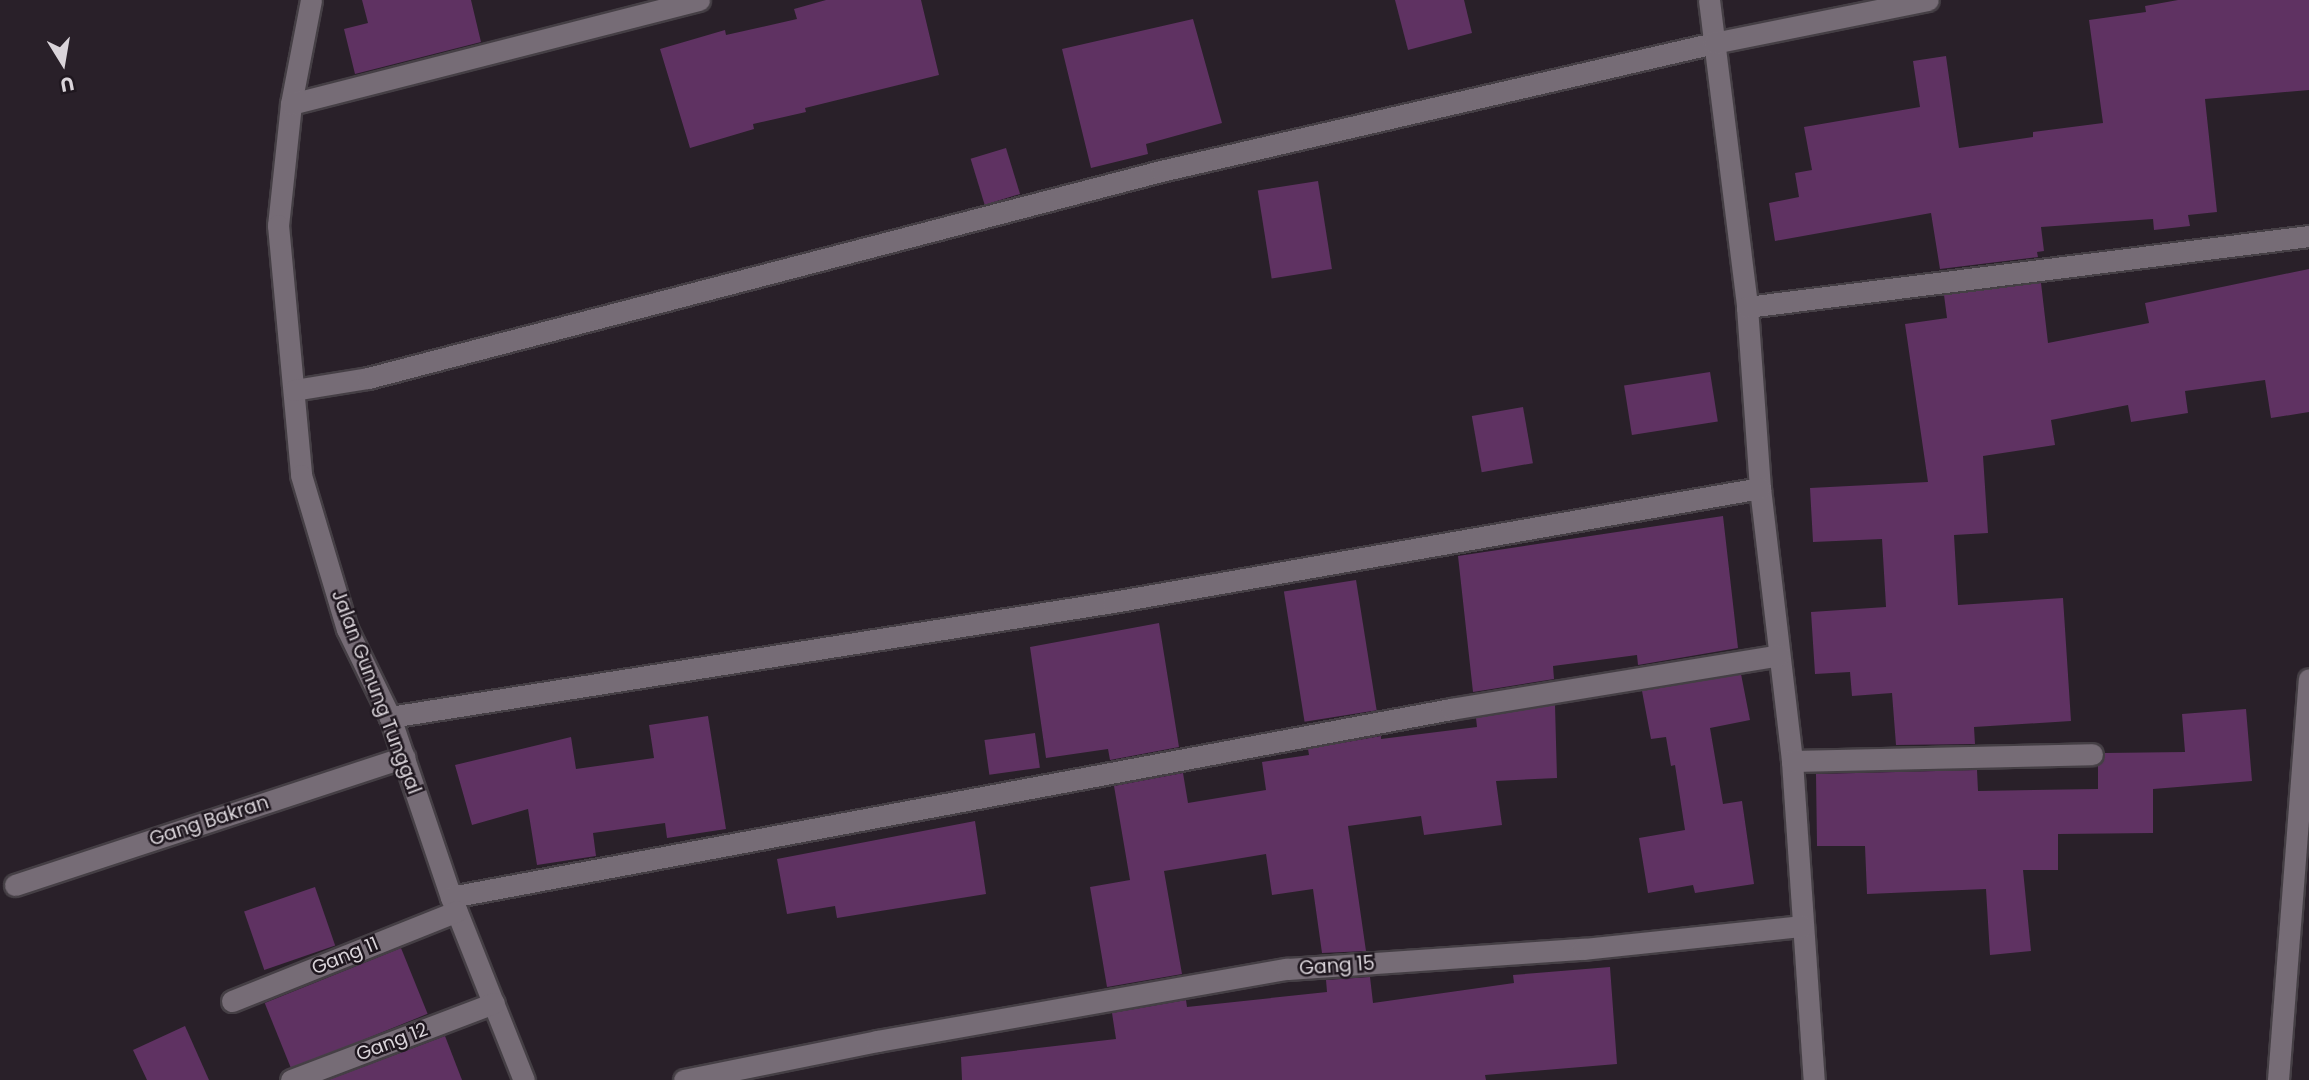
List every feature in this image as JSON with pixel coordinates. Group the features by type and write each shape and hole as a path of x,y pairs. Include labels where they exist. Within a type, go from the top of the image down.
{"street":[{"name":"Jalan Gunung Tunggal","path":"311,0 291,104 278,225 301,475 347,629 390,718 454,904 524,1080"},
{"path":"291,104 699,0"},
{"path":"1709,0 1747,307 1760,488 1792,761 1814,1080"},
{"path":"294,390 368,378 1161,171 1714,43 1927,0"},
{"path":"1747,307 2309,236"},
{"path":"390,718 1113,602 1760,488"},
{"name":"Gang 11","path":"232,1001 454,904 1451,709 1779,655"},
{"path":"2278,1080 2309,678"},
{"path":"1792,761 2092,754"},
{"name":"Gang Bakran","path":"15,885 404,757"},
{"name":"Gang 15","path":"684,1080 877,1041 1287,969 1583,949 1802,926"},
{"name":"Gang 12","path":"290,1080 494,1003"}],"building":[{"path":"362,0 471,0 481,42 355,74 344,29 368,23"},
{"path":"826,0 921,0 939,75 805,108 806,112 753,124 754,129 690,148 660,49 725,30 726,35 797,19 794,9"},
{"path":"1395,0 1464,0 1472,33 1408,50"},
{"path":"2178,0 2309,0 2309,90 2205,99 2217,212 2188,215 2190,226 2154,230 2153,219 2041,227 2044,251 2037,252 2038,257 1940,269 1931,213 1775,241 1769,203 1799,197 1795,173 1812,170 1804,127 1920,107 1913,61 1946,56 1959,148 2033,137 2033,132 2103,123 2089,20 2146,12 2145,6"},
{"path":"1193,19 1222,123 1146,144 1148,154 1091,168 1062,49"},
{"path":"1006,148 1020,194 985,205 971,159"},
{"path":"1318,181 1332,269 1272,278 1258,191"},
{"path":"2309,269 2309,412 2271,418 2265,380 2185,391 2188,413 2131,422 2128,405 2051,420 2055,445 1983,456 1988,533 1954,535 1958,605 2063,598 2071,721 1974,727 1975,744 1896,745 1892,693 1852,696 1850,672 1815,674 1811,612 1886,607 1882,539 1813,542 1810,488 1928,482 1905,324 1947,318 1944,295 2041,283 2048,343 2149,323 2145,303"},
{"path":"1710,372 1718,421 1632,435 1624,386"},
{"path":"1523,407 1533,463 1482,472 1472,416"},
{"path":"1723,516 1738,648 1638,665 1637,655 1553,666 1554,679 1473,692 1458,556"},
{"path":"1356,580 1377,710 1305,722 1284,591"},
{"path":"1159,623 1179,747 1110,760 1108,749 1046,758 1030,647"},
{"path":"1741,674 1750,720 1710,728 1723,804 1742,801 1754,884 1695,893 1693,885 1648,893 1639,838 1685,830 1675,765 1671,766 1666,737 1651,739 1642,691"},
{"path":"1555,705 1557,778 1496,781 1502,825 1424,835 1421,816 1348,826 1366,951 1322,953 1313,889 1272,895 1266,854 1164,871 1182,974 1107,987 1090,887 1130,880 1114,786 1183,773 1188,803 1266,790 1262,762 1309,755 1308,749 1381,736 1381,739 1477,727 1476,718"},
{"path":"2246,709 2252,781 2153,789 2153,833 2058,834 2058,870 2023,870 2031,951 1990,955 1986,889 1867,894 1865,846 1817,846 1816,774 1977,770 1978,791 2098,789 2098,766 2105,753 2185,752 2182,714"},
{"path":"708,716 726,829 667,838 665,823 593,833 596,856 537,865 528,809 472,825 455,765 571,737 576,769 654,758 649,725"},
{"path":"1035,733 1040,768 989,775 984,740"},
{"path":"975,821 986,894 837,918 835,906 787,914 777,859"},
{"path":"315,887 335,946 264,970 244,911"},
{"path":"401,948 428,1014 291,1069 265,1003"},
{"path":"1610,967 1617,1064 1485,1075 1486,1080 962,1080 961,1057 1116,1039 1112,1013 1186,1000 1187,1007 1327,992 1326,980 1370,977 1373,1003 1514,983 1513,975"},
{"path":"185,1026 209,1080 147,1080 133,1050"},
{"path":"445,1036 462,1080 328,1080"}]}
